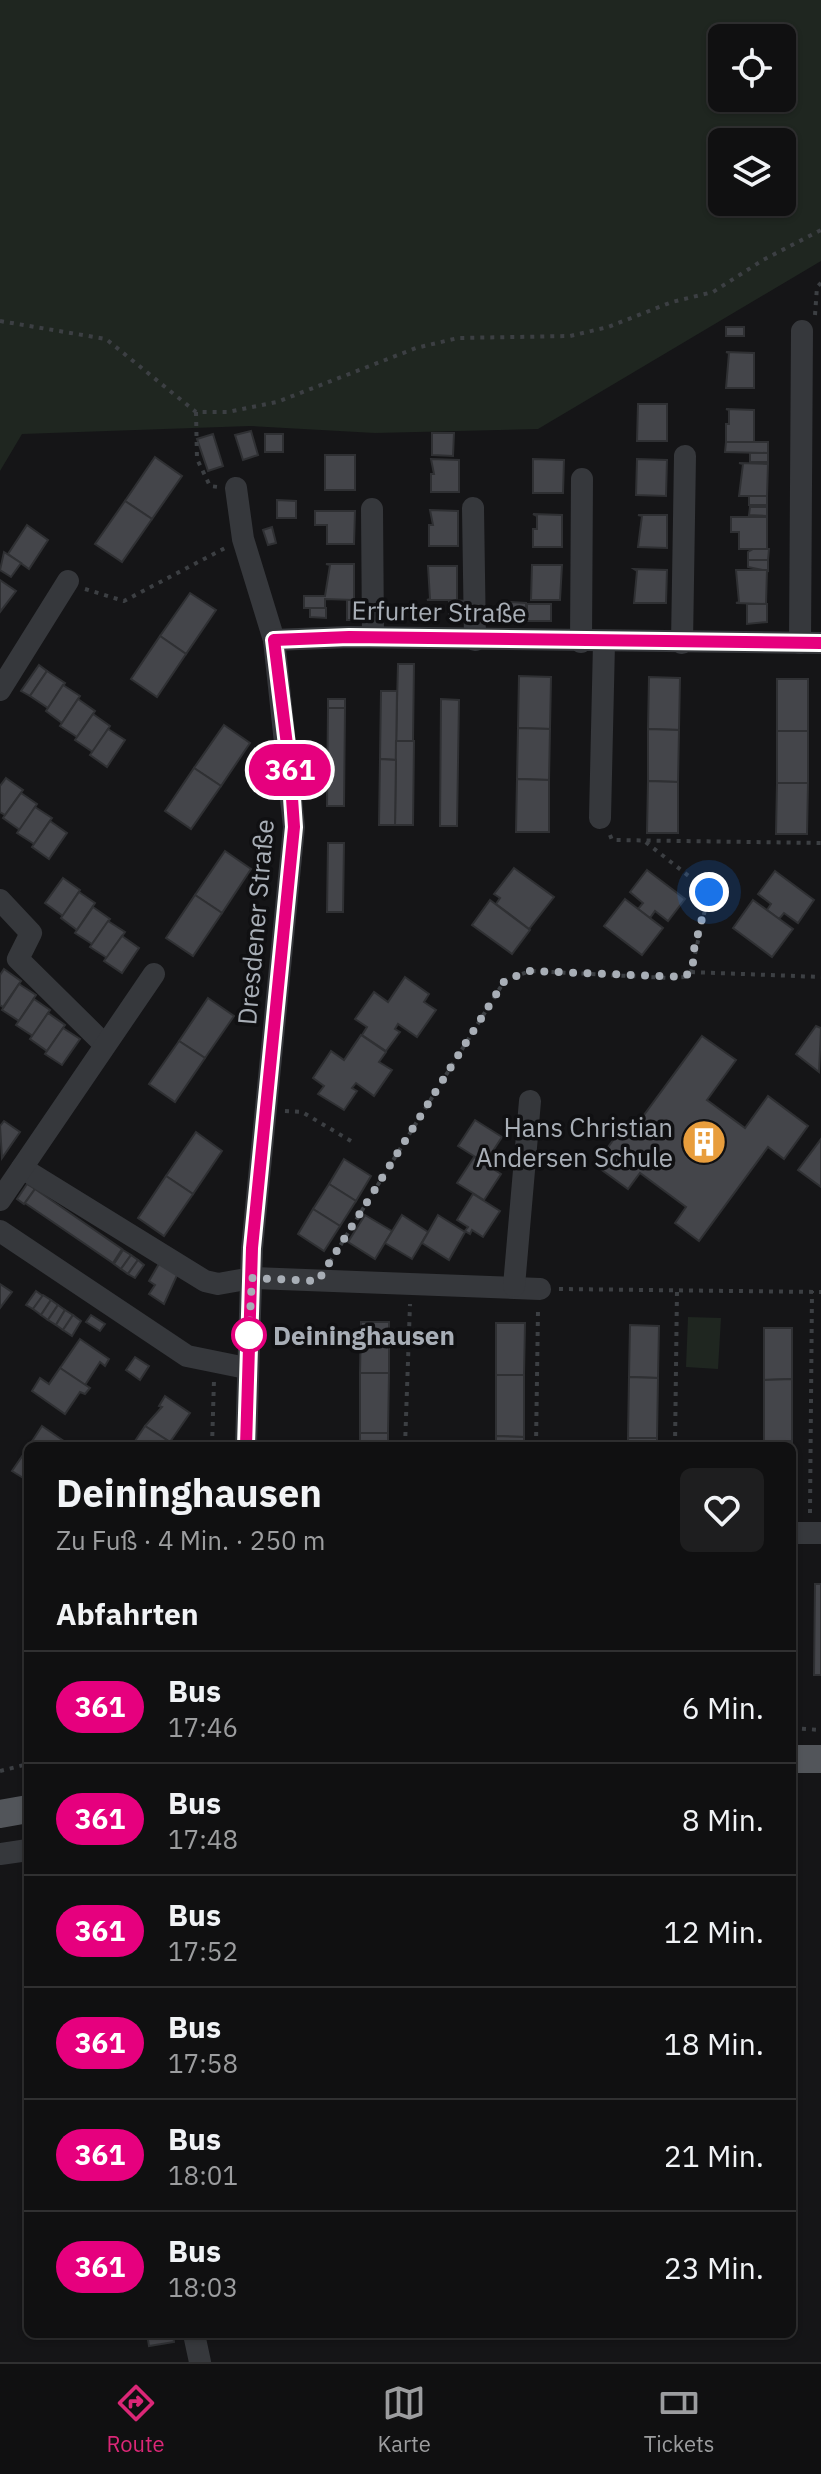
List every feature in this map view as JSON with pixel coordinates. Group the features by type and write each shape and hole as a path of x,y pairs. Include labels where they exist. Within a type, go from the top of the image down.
{"main road":[{"path":"796,1759 821,1759"},
{"path":"0,1814 24,1810"}],"street":[{"name":"Erfurter Straße","path":"274,640 373,637 604,643 810,643 802,331"},
{"path":"682,643 685,456"},
{"path":"581,642 582,479"},
{"name":"Dresdener Straße","path":"236,488 243,539 274,640 294,827 252,1278 246,1368 246,1442"},
{"path":"473,508 475,640"},
{"path":"372,509 373,637"},
{"path":"0,690 68,581"},
{"path":"600,818 604,643"},
{"path":"0,900 31,933 18,959 105,1045"},
{"path":"0,1200 154,974"},
{"path":"514,1286 530,1101"},
{"path":"22,1168 205,1281 218,1284 252,1278 540,1289"},
{"path":"0,1231 187,1356 246,1368"},
{"path":"0,1854 24,1851"},
{"path":"195,2338 200,2362"}],"path":[{"path":"0,321 106,339 196,412 228,412 277,402 416,348 458,338 570,336 608,327 672,302 713,292 763,260 821,230"},
{"path":"802,331 814,327 817,287 821,283"},
{"path":"196,412 197,459 205,478 210,486 236,488"},
{"path":"68,581 88,591 124,601 243,539"},
{"path":"600,818 612,840 821,843"},
{"path":"318,1281 505,980 530,971 668,978 685,977 691,972 709,892 643,840"},
{"path":"691,972 821,977"},
{"path":"267,1109 302,1112 351,1141"},
{"path":"405,1442 412,1285"},
{"path":"536,1442 540,1289 821,1292"},
{"path":"675,1442 677,1290"},
{"path":"808,1533 812,1291"},
{"path":"212,1442 215,1364"},
{"path":"796,1728 821,1730"},
{"path":"0,1771 24,1765"}],"shaded area":[{"path":"0,0 821,0 821,261 538,429 375,433 250,426 22,434 0,471"},
{"path":"688,1317 721,1318 718,1369 686,1367"}],"building":[{"path":"726,327 744,327 744,336 726,336"},
{"path":"726,352 754,353 754,388 726,388 729,353"},
{"path":"638,404 667,404 667,441 637,441"},
{"path":"726,409 754,410 754,442 726,442 729,410"},
{"path":"251,431 258,455 243,460 235,435"},
{"path":"432,433 454,433 453,456 432,455"},
{"path":"213,434 223,466 208,471 197,439"},
{"path":"265,434 283,434 283,452 265,452"},
{"path":"726,442 768,442 768,453 725,452"},
{"path":"750,453 768,453 768,462 750,462"},
{"path":"325,455 355,455 355,490 325,490"},
{"path":"155,457 182,476 152,519 125,501"},
{"path":"431,459 459,460 459,492 431,492 431,474 434,474"},
{"path":"533,459 564,460 563,493 533,493"},
{"path":"637,459 667,460 666,496 636,495"},
{"path":"739,463 768,464 767,496 739,496 743,464"},
{"path":"749,496 767,496 767,505 749,505"},
{"path":"277,500 296,501 296,518 277,518"},
{"path":"125,501 152,519 122,562 95,544"},
{"path":"750,507 767,507 767,516 749,515"},
{"path":"430,510 458,511 458,546 429,546 429,525 433,525"},
{"path":"315,511 355,511 354,544 327,544 327,525 315,525"},
{"path":"533,514 562,515 562,547 533,547 537,516"},
{"path":"638,515 667,515 667,548 638,547 642,516"},
{"path":"731,517 767,517 767,549 739,549 739,532 731,532"},
{"path":"27,525 48,540 29,569 8,554"},
{"path":"272,527 276,543 268,545 263,530"},
{"path":"769,549 768,560 748,560 748,552"},
{"path":"4,552 21,563 11,577 0,570"},
{"path":"748,560 768,560 768,571 748,567"},
{"path":"326,564 354,564 354,600 325,599 325,608 304,608 304,596 325,596 330,565"},
{"path":"532,565 562,565 560,600 531,600"},
{"path":"428,566 457,566 457,600 427,600 430,599"},
{"path":"634,569 667,570 666,603 634,603 637,571"},
{"path":"736,570 767,570 766,604 736,603 739,602"},
{"path":"0,580 16,591 0,612"},
{"path":"190,593 216,610 186,654 160,636"},
{"path":"347,600 365,600 365,620 347,620"},
{"path":"449,600 466,601 466,621 449,620"},
{"path":"510,602 526,603 526,619 510,619"},
{"path":"527,604 551,604 551,621 527,621"},
{"path":"747,604 767,604 767,622 747,624"},
{"path":"310,608 326,608 326,618 310,617"},
{"path":"160,636 186,654 157,697 131,679"},
{"path":"398,664 414,664 413,741 396,741"},
{"path":"39,665 47,671 30,696 21,691"},
{"path":"47,671 65,683 48,708 30,696"},
{"path":"519,676 551,677 550,729 518,728"},
{"path":"649,677 680,678 679,730 648,729"},
{"path":"777,679 808,679 808,731 777,731"},
{"path":"63,685 80,696 62,723 46,711"},
{"path":"381,691 397,691 396,760 380,759"},
{"path":"78,699 95,711 77,737 60,726"},
{"path":"328,699 345,699 345,708 328,708"},
{"path":"441,699 459,700 457,826 440,826"},
{"path":"328,708 345,708 344,806 327,806"},
{"path":"93,714 110,726 93,752 75,740"},
{"path":"224,725 250,743 221,786 194,768"},
{"path":"518,728 550,729 549,780 517,779"},
{"path":"108,729 125,740 107,767 90,755"},
{"path":"648,729 679,730 678,782 648,781"},
{"path":"777,731 808,731 808,783 777,783"},
{"path":"396,741 414,741 413,825 395,825"},
{"path":"380,759 396,760 395,825 379,825"},
{"path":"194,768 221,786 191,829 165,811"},
{"path":"6,778 23,790 5,815 0,812 0,786"},
{"path":"517,779 549,780 549,832 516,832"},
{"path":"648,781 678,782 678,833 647,833"},
{"path":"777,783 808,783 807,834 776,834"},
{"path":"21,793 37,804 20,830 3,818"},
{"path":"35,807 52,818 34,844 17,833"},
{"path":"50,821 67,833 49,859 32,847"},
{"path":"328,843 344,843 343,912 327,912"},
{"path":"225,851 251,869 222,913 195,895"},
{"path":"514,868 554,897 529,929 496,904 500,898 494,894"},
{"path":"647,870 685,899 668,921 655,911 650,918 638,909 643,903 630,892"},
{"path":"775,871 814,900 798,923 784,913 779,919 767,910 771,904 758,894"},
{"path":"63,878 80,890 63,916 45,903"},
{"path":"79,892 95,903 77,930 61,918"},
{"path":"195,895 222,913 193,956 166,938"},
{"path":"625,899 663,928 642,955 604,926"},
{"path":"490,900 530,930 512,954 472,925"},
{"path":"753,900 793,929 772,957 733,928"},
{"path":"93,907 110,919 92,944 75,933"},
{"path":"108,921 125,932 107,958 90,947"},
{"path":"122,936 139,948 122,973 104,961"},
{"path":"4,969 21,981 3,1007 0,1005 0,975"},
{"path":"405,977 429,994 424,1002 436,1010 417,1037 398,1024 395,1029 400,1032 386,1051 362,1035 367,1027 355,1019 374,992 388,1002"},
{"path":"19,984 36,995 19,1021 2,1010"},
{"path":"208,998 234,1016 205,1058 179,1041"},
{"path":"34,999 50,1010 33,1036 16,1025"},
{"path":"48,1013 65,1025 47,1051 30,1039"},
{"path":"816,1026 821,1028 819,1072 796,1054"},
{"path":"63,1028 80,1039 62,1065 45,1054"},
{"path":"361,1035 386,1052 379,1062 392,1070 374,1096 356,1083 352,1088 357,1091 344,1110 318,1094 324,1086 313,1078 331,1051 344,1060"},
{"name":"Hans Christian Andersen Schule","path":"702,1036 736,1060 707,1100 745,1128 768,1096 808,1126 784,1159 768,1147 699,1241 675,1223 686,1207 640,1173 628,1189 595,1165 619,1132 627,1138"},
{"path":"179,1041 205,1058 175,1102 149,1084"},
{"path":"475,1120 502,1137 485,1163 458,1146"},
{"path":"4,1121 20,1132 2,1158 0,1126"},
{"path":"196,1132 222,1151 193,1194 166,1176"},
{"path":"821,1139 821,1187 798,1170"},
{"path":"474,1157 501,1174 484,1200 457,1183"},
{"path":"344,1159 371,1176 356,1201 329,1184"},
{"path":"166,1176 193,1194 164,1236 138,1218"},
{"path":"27,1184 35,1189 24,1204 17,1199"},
{"path":"329,1184 356,1201 340,1226 313,1209"},
{"path":"35,1189 122,1249 113,1263 25,1203"},
{"path":"473,1194 500,1211 483,1237 472,1230 470,1234 465,1231 468,1227 457,1220"},
{"path":"313,1209 340,1226 324,1251 298,1234"},
{"path":"365,1215 392,1231 375,1259 348,1242"},
{"path":"402,1215 428,1232 412,1259 385,1243"},
{"path":"438,1215 465,1232 449,1260 422,1243"},
{"path":"123,1250 131,1255 121,1269 114,1264"},
{"path":"131,1255 138,1260 128,1274 121,1269"},
{"path":"138,1260 144,1265 135,1278 128,1274"},
{"path":"160,1262 178,1273 164,1304 149,1294 155,1285 149,1281"},
{"path":"0,1284 12,1292 0,1308"},
{"path":"36,1291 43,1296 33,1309 26,1305"},
{"path":"43,1295 51,1300 41,1315 33,1309"},
{"path":"51,1300 58,1305 48,1320 41,1315"},
{"path":"58,1305 65,1310 56,1325 48,1320"},
{"path":"65,1310 73,1315 63,1330 56,1325"},
{"path":"73,1315 81,1321 72,1336 63,1330"},
{"path":"91,1315 105,1324 100,1331 86,1322"},
{"path":"361,1322 389,1322 389,1373 360,1373"},
{"path":"496,1323 525,1323 524,1375 496,1375"},
{"path":"630,1325 659,1326 658,1378 629,1377"},
{"path":"764,1328 792,1328 792,1379 764,1380"},
{"path":"80,1339 109,1359 105,1366 100,1362 85,1385 60,1368"},
{"path":"135,1357 149,1366 140,1380 126,1370"},
{"path":"60,1368 90,1388 85,1394 80,1392 65,1414 32,1391 40,1378 49,1384"},
{"path":"360,1373 389,1373 388,1433 360,1433"},
{"path":"496,1375 524,1375 524,1437 496,1436"},
{"path":"629,1377 658,1378 657,1438 628,1438"},
{"path":"792,1379 792,1441 764,1441 764,1380"},
{"path":"165,1396 190,1413 170,1442 145,1426 162,1407 159,1406"},
{"path":"42,1426 65,1442 32,1442"},
{"path":"145,1426 170,1442 134,1442"},
{"path":"360,1433 388,1433 388,1442 360,1442"},
{"path":"496,1436 524,1437 524,1442 496,1442"},
{"path":"628,1438 657,1438 657,1442 628,1442"},
{"path":"24,1453 24,1478 12,1471"},
{"path":"815,1584 821,1584 821,1675 814,1675"},
{"path":"148,2338 174,2338 174,2342 149,2346"}],"bus line":[{"name":"361","path":"246,1442 252,1248 294,827 274,640 349,637 604,643 821,643"}],"place":[{"name":"Hans Christian Andersen Schule","path":"704,1142"},
{"name":"Deininghausen","path":"249,1335"}],"route":[{"path":"249,1335 252,1278 318,1281 449,1075 505,980 517,973 530,971 685,977 693,968 693,953 709,892"}]}
